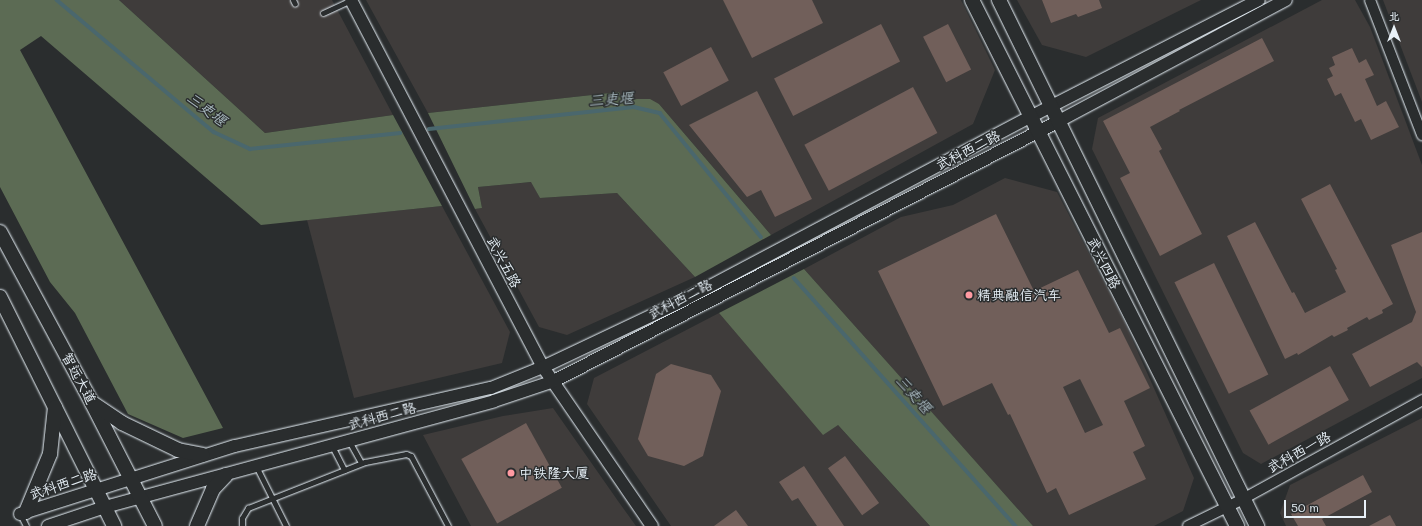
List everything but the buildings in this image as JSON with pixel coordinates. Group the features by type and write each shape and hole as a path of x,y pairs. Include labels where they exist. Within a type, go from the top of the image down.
{"main road":[{"name":"武兴四路","path":"972,0 1237,526"},
{"name":"武兴四路","path":"999,0 1257,526"},
{"name":"智远大道","path":"0,232 92,403 155,526"},
{"path":"0,297 114,526"},
{"path":"92,403 122,423 178,450 203,455"},
{"path":"24,517 50,454 55,407"},
{"path":"197,526 213,489 226,475"}],"street":[{"name":"武兴五路","path":"351,0 543,367 652,526"},
{"name":"武科西二路","path":"24,517 95,489 203,455 235,446 491,388 543,367 684,300 1030,117 1259,0"},
{"name":"武科西二路","path":"48,526 105,507 494,401 554,381 1059,121 1286,0"},
{"path":"1370,0 1422,134"},
{"name":"武科西一路","path":"1188,526 1243,499 1422,400"}],"lane":[{"path":"323,13 351,0"},
{"path":"348,441 361,463"},
{"path":"332,446 344,470"},
{"path":"242,525 242,518 248,508 361,463 406,454 411,456 448,526"},
{"path":"256,466 271,499 286,526"}],"shaded area":[{"path":"119,0 332,0 393,115 265,133"},
{"path":"366,0 961,0 995,70 973,124 771,235 659,104 637,99 624,101 619,92 428,113"},
{"path":"1017,0 1201,0 1086,57 1042,45"},
{"path":"1322,0 1355,0 1370,27 1422,165 1422,378 1261,464 1243,453 1092,149 1098,118"},
{"path":"1383,0 1422,0 1422,102"},
{"path":"1005,178 1057,192 1124,321 1194,478 1183,511 1154,526 1033,526 804,269 901,217 953,205"},
{"path":"532,182 540,198 617,193 695,277 567,335 539,327 475,209 482,208 478,187"},
{"path":"442,206 510,332 502,363 354,398 307,220"},
{"path":"719,313 823,434 837,424 930,526 671,526 587,404 594,378"},
{"path":"553,408 636,526 471,526 423,435 503,416"},
{"path":"1422,418 1422,526 1286,526 1280,513 1290,485"}],"green space":[{"path":"0,0 119,0 265,133 393,115 442,206 261,225 41,36 20,50 223,428 183,438 128,414 75,313 50,282 0,187"},
{"path":"619,92 624,101 650,99 659,104 771,235 695,277 617,193 540,198 531,182 478,187 482,208 475,209 428,113"},
{"path":"804,269 1033,526 930,526 838,425 823,435 719,313"}],"waterway":[{"name":"三吏堰","path":"57,0 214,132 250,149 400,133"},
{"name":"三吏堰","path":"429,129 634,107 660,113 761,237"},
{"name":"三吏堰","path":"794,278 1016,526"}],"place":[{"name":"精典融信汽车","path":"969,295"},
{"name":"中铁隆大厦","path":"511,473"}]}
